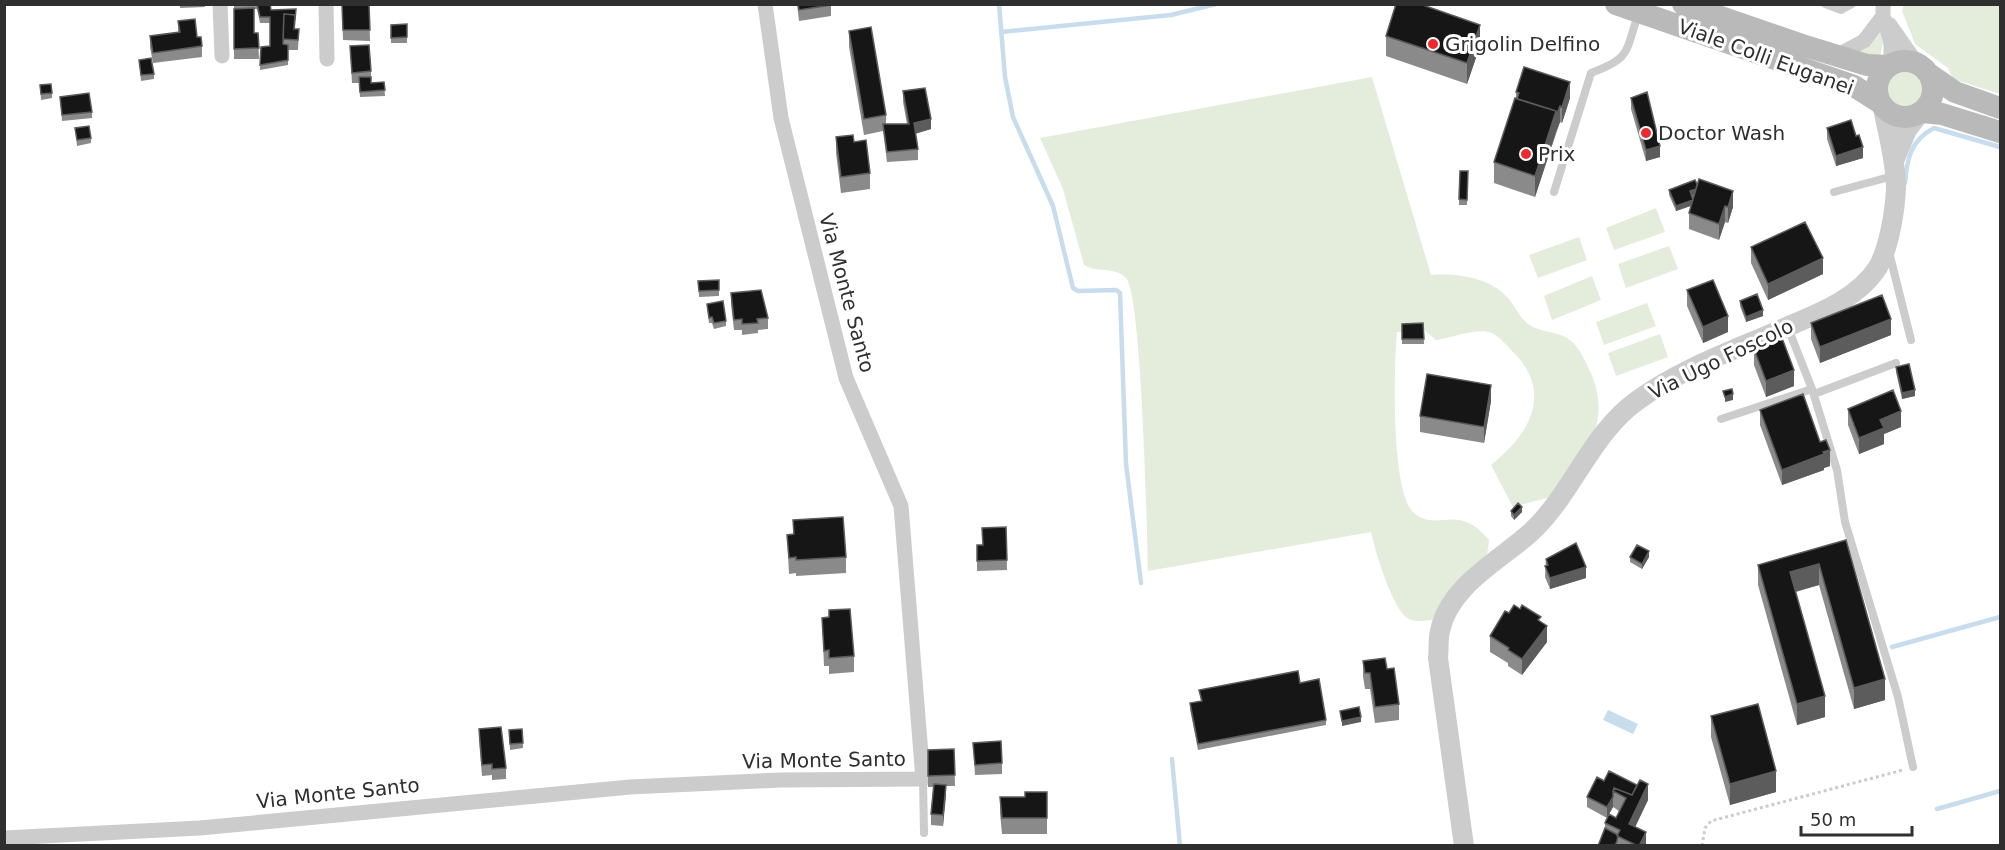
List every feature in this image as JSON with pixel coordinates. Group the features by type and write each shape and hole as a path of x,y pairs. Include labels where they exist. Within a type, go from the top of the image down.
{"main road":[{"name":"Viale Colli Euganei","path":"1616,4 1854,86 1900,118 1921,113 1942,114 2001,132"},
{"name":"Viale Colli Euganei","path":"1683,4 1868,65 1890,65 1904,61 1923,69"},
{"name":"Viale Colli Euganei","path":"1881,105 1877,82 1890,65"},
{"path":"1923,69 1954,92 2001,108"},
{"path":"1921,113 1932,94 1923,69"}],"street":[{"path":"220,4 222,56"},
{"path":"326,4 327,59"},
{"name":"Via Monte Santo","path":"4,838 200,828 630,787 781,780 923,779 901,506 846,378 781,118 765,4"},
{"path":"1838,55 1864,41 1883,10"},
{"path":"1883,10 1891,43 1890,65"},
{"path":"1883,10 1923,69"},
{"name":"Via Ugo Foscolo","path":"1464,846 1438,658 1440,631 1448,608 1473,579 1532,532 1553,508 1601,436 1617,417 1636,401 1660,385 1693,368 1832,306 1860,288 1878,267 1894,216 1894,168 1881,105"},
{"name":"Via Ugo Foscolo","path":"1894,168 1907,130 1921,113"}],"lane":[{"path":"1825,4 1841,10 1852,4"},
{"path":"1554,192 1591,73 1614,64 1623,57 1639,12"},
{"path":"1834,192 1894,168"},
{"path":"1883,253 1890,256 1911,340"},
{"path":"1788,327 1813,392 1837,470 1845,522 1898,697 1913,767"},
{"path":"1721,419 1813,392 1896,363"},
{"path":"923,779 924,832"}],"path":[{"path":"1702,846 1705,828 1711,821 1913,767"}],"green space":[{"path":"1904,4 2000,6 2000,94 1953,79 1948,68 1915,44 1902,11"},
{"path":"1880,33 1883,44 1880,57 1857,54 1867,48"},
{"path":"1905,71 1918,77 1924,90 1918,103 1905,109 1892,103 1886,90 1892,77"},
{"path":"1372,77 1431,275 1461,276 1489,284 1508,298 1528,324 1560,335 1574,343 1590,371 1597,390 1599,407 1592,438 1555,496 1513,507 1491,465 1516,441 1531,414 1534,400 1533,385 1527,370 1501,340 1486,331 1436,340 1423,329 1397,332 1396,428 1401,482 1407,502 1415,514 1424,519 1468,522 1489,540 1486,565 1438,619 1423,621 1409,619 1397,605 1381,566 1371,532 1148,571 1143,416 1136,326 1131,294 1126,278 1121,274 1084,265 1063,189 1040,138"},
{"path":"1656,208 1665,232 1614,250 1606,228"},
{"path":"1579,237 1587,260 1538,278 1529,255"},
{"path":"1669,246 1678,269 1626,288 1618,264"},
{"path":"1592,276 1601,300 1552,320 1544,296"},
{"path":"1647,303 1656,326 1604,345 1596,322"},
{"path":"1660,334 1668,357 1616,376 1608,353"}],"water":[{"path":"1608,710 1638,724 1633,734 1603,720"}],"building":[{"path":"257,4 270,4 271,10 296,9 295,20 295,15 284,14 283,44 288,45 288,60 260,65 261,47 270,46 270,17 260,17"},
{"path":"798,4 831,4 831,5 799,10"},
{"path":"1396,4 1420,4 1480,25 1467,63 1386,36"},
{"path":"342,5 369,5 370,30 343,30"},
{"path":"254,8 254,33 258,33 259,48 234,49 234,9"},
{"path":"284,14 295,15 294,29 299,29 298,40 283,39"},
{"path":"195,19 197,37 201,37 202,46 153,53 150,36 180,32 178,21"},
{"path":"407,24 407,37 391,38 391,25"},
{"path":"871,27 886,115 864,119 849,31"},
{"path":"369,45 371,71 352,73 350,46"},
{"path":"151,58 154,74 141,75 139,60"},
{"path":"1524,67 1570,82 1562,107 1560,106 1556,116 1556,111 1517,99 1519,93 1516,92"},
{"path":"359,77 371,77 371,83 384,82 385,90 360,92"},
{"path":"51,84 52,93 41,94 40,85"},
{"path":"925,88 931,119 914,123 918,149 887,152 883,124 909,124 903,91"},
{"name":"Doctor Wash","path":"1647,92 1660,146 1646,150 1631,98"},
{"path":"89,93 92,112 62,115 60,97"},
{"path":"1515,98 1556,111 1535,176 1494,162"},
{"path":"1851,120 1856,136 1859,135 1863,147 1836,156 1827,128"},
{"path":"89,126 91,138 77,140 75,128"},
{"path":"853,135 854,142 866,140 870,173 841,177 836,137"},
{"path":"1460,171 1468,171 1467,200 1459,199"},
{"path":"1699,179 1733,191 1719,224 1689,213"},
{"path":"1695,180 1696,189 1690,191 1693,200 1676,206 1669,190"},
{"path":"1805,222 1823,258 1768,284 1751,247"},
{"path":"719,280 719,290 699,291 698,281"},
{"path":"1713,280 1728,316 1703,327 1687,290"},
{"path":"761,290 768,318 757,319 758,323 742,324 742,319 734,320 731,293"},
{"path":"1757,294 1763,310 1746,317 1740,301"},
{"path":"1882,295 1891,319 1820,347 1811,323"},
{"path":"723,301 726,321 714,323 712,317 709,318 707,304"},
{"path":"1423,323 1424,339 1402,339 1402,324"},
{"path":"1782,338 1794,370 1766,381 1754,349"},
{"path":"1909,364 1915,390 1902,393 1896,367"},
{"path":"1427,374 1491,385 1484,427 1420,416"},
{"path":"1732,389 1733,394 1725,397 1723,391"},
{"path":"1893,390 1901,411 1880,420 1884,428 1859,438 1848,409"},
{"path":"1803,394 1820,442 1826,440 1830,450 1782,470 1760,410"},
{"path":"1518,503 1522,507 1514,515 1511,511"},
{"path":"843,517 846,557 796,560 796,557 789,558 787,535 794,534 793,520"},
{"path":"1006,527 1007,560 977,561 977,545 983,545 982,528"},
{"path":"1846,540 1885,679 1854,688 1819,564 1790,572 1825,696 1797,704 1758,565"},
{"path":"1576,543 1586,567 1550,578 1545,566 1548,565 1546,559"},
{"path":"1637,545 1649,551 1642,564 1630,557"},
{"path":"1514,605 1520,609 1522,605 1541,617 1538,620 1547,626 1522,659 1490,636 1505,611 1509,613"},
{"path":"850,609 854,656 829,658 829,650 824,651 822,618 829,617 829,610"},
{"path":"1385,658 1387,669 1394,668 1399,704 1375,707 1370,673 1365,673 1363,661"},
{"path":"1298,671 1300,683 1319,679 1326,720 1198,744 1190,703 1202,701 1199,690"},
{"path":"1758,704 1776,771 1730,784 1711,716"},
{"path":"1359,707 1361,717 1342,721 1340,711"},
{"path":"501,727 506,768 492,769 492,764 482,765 479,729"},
{"path":"522,729 523,743 510,744 509,730"},
{"path":"1001,741 1002,763 975,765 973,743"},
{"path":"954,749 955,775 928,776 928,750"},
{"path":"1609,771 1637,785 1632,795 1614,788 1613,797 1607,807 1587,797 1597,777 1604,781"},
{"path":"1640,780 1648,784 1629,824 1646,832 1638,846 1617,836 1620,830 1605,823 1609,814 1616,818 1626,798 1613,791 1614,788 1632,795"},
{"path":"934,784 946,785 943,815 931,814"},
{"path":"1025,792 1047,792 1047,818 1002,818 1000,797 1025,797"},
{"path":"1605,828 1618,835 1615,846 1598,846"}],"waterway":[{"path":"999,4 1005,77 1013,117 1053,206 1073,288 1078,291 1116,290 1120,293 1126,464 1141,583"},
{"path":"1001,32 1171,15 1216,4"},
{"path":"1912,71 1923,75"},
{"path":"1905,183 1909,158 1915,144 1934,128 2000,147"},
{"path":"1892,647 2000,617"},
{"path":"1172,759 1180,846"},
{"path":"1937,809 2000,791"}],"place":[{"name":"Grigolin Delfino","path":"1433,44"},
{"name":"Doctor Wash","path":"1646,133"},
{"name":"Prix","path":"1526,154"}]}
